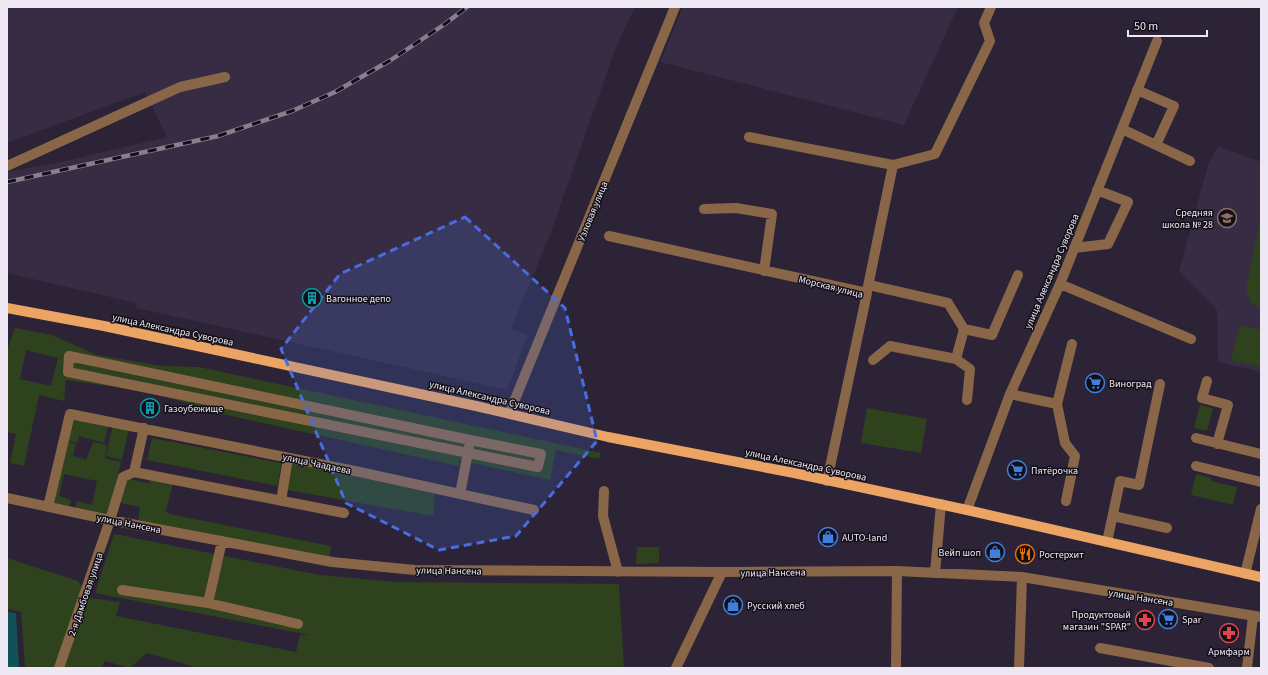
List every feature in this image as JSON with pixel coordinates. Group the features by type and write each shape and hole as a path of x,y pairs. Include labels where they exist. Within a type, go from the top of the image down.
{"main road":[{"name":"улица Александра Суворова","path":"7,308 104,326 476,406 608,437 941,504 1261,577"}],"street":[{"name":"Узловая улица","path":"509,414 675,7"},
{"path":"749,137 893,165 935,154 990,41 984,23 991,7"},
{"name":"улица Александра Суворова","path":"967,510 1010,394 1060,284 1157,42"},
{"path":"7,166 180,87 224,77"},
{"path":"1137,90 1174,106 1156,145"},
{"path":"1122,129 1190,161"},
{"path":"893,165 868,289 948,303 964,329 992,335 1018,275"},
{"path":"1074,248 1108,244 1128,202 1097,190"},
{"path":"704,208 736,208 772,214 764,270"},
{"name":"Морская улица","path":"609,236 764,270 868,289 827,480"},
{"path":"1060,284 1191,339"},
{"path":"956,359 964,329"},
{"path":"1066,501 1075,456 1065,442 1057,404 1072,344"},
{"path":"873,360 890,346 956,359 970,369 967,400"},
{"path":"69,356 541,454 538,467 468,453 68,372 69,356"},
{"path":"1207,381 1202,398 1228,405 1217,444"},
{"path":"1107,542 1120,481 1139,485 1160,384"},
{"path":"1010,394 1057,404"},
{"name":"улица Чаадаева","path":"48,507 70,414 144,428 534,510"},
{"path":"134,472 144,428"},
{"path":"1196,438 1261,454"},
{"path":"460,494 470,440"},
{"path":"281,501 288,458"},
{"path":"1196,466 1261,482"},
{"path":"110,520 123,477 134,472 344,513"},
{"path":"604,491 603,516 618,572"},
{"name":"улица Нансена","path":"7,498 110,520 332,562 415,570 935,573 1022,578 1257,616"},
{"path":"935,573 941,504"},
{"path":"1245,574 1261,509"},
{"path":"1113,516 1168,528"},
{"name":"2-я Дамбовая улица","path":"59,668 110,520"},
{"path":"208,604 222,541"},
{"path":"676,668 722,572"},
{"path":"896,668 897,572"},
{"path":"1019,668 1022,578"},
{"path":"122,590 208,604 298,624"},
{"path":"1247,668 1257,616"},
{"path":"1100,648 1209,668"}],"highlighted area":[{"path":"465,217 565,308 597,441 516,536 439,550 346,503 281,349 340,274"}],"shaded area":[{"path":"7,7 635,7 616,47 550,235 511,329 528,335 507,390 136,308 136,303 7,273 7,172 61,162 167,137 145,92 7,143"},
{"path":"683,7 958,7 904,125 660,62"},
{"name":"Средняя школа № 28","path":"1218,146 1261,162 1261,372 1218,362 1217,310 1179,271 1208,165"},
{"path":"1261,214 1261,310 1251,302 1246,289"},
{"path":"1240,325 1261,330 1261,367 1231,360"},
{"path":"15,328 52,335 97,355 162,366 199,367 601,453 599,459 556,450 550,480 459,460 459,466 222,414 170,398 136,390 66,380 64,401 39,395 24,466 10,463 16,434 7,432 7,350","holes":["26,350 58,358 51,386 20,379"]},
{"path":"1200,405 1213,408 1207,431 1194,428"},
{"path":"867,408 927,419 921,453 861,443"},
{"path":"71,416 109,423 104,443 79,436 77,443 65,440"},
{"path":"113,424 129,428 122,460 106,456"},
{"path":"152,438 281,463 278,486 147,460"},
{"path":"65,441 76,444 73,456 86,460 93,442 107,445 105,458 121,462 108,517 75,510 77,501 92,505 97,481 64,474 59,496 71,500 69,508 50,505"},
{"path":"291,462 435,494 433,516 287,490"},
{"path":"127,474 133,475 132,480 149,483 150,479 173,483 166,511 169,514 331,546 329,558 138,522 140,507 120,503"},
{"path":"1196,474 1211,478 1211,481 1237,487 1233,505 1191,495"},
{"path":"114,534 320,575 397,582 619,584 624,668 192,668 191,666 147,653 130,668 105,661 102,668 25,668 21,612 7,609 7,558 78,581 91,598 120,602 116,616 296,652 300,635 309,635 95,593"},
{"path":"637,547 659,547 659,563 636,564"},
{"path":"7,612 16,613 19,668 7,668"}],"railway":[{"path":"7,182 218,136 292,111 335,92 391,60 445,24 467,7"}],"place":[{"name":"Средняя школа № 28","path":"1227,218"},
{"name":"Вагонное депо","path":"312,298"},
{"name":"Виноград","path":"1095,383"},
{"name":"Газоубежище","path":"150,408"},
{"name":"Пятёрочка","path":"1017,470"},
{"name":"AUTO-land","path":"828,537"},
{"name":"Вейп шоп","path":"995,552"},
{"name":"Ростерхит","path":"1025,554"},
{"name":"Русский хлеб","path":"733,605"},
{"name":"Spar","path":"1168,619"},
{"name":"Продуктовый магазин \"SPAR\"","path":"1145,620"},
{"name":"Армфарм","path":"1229,633"}]}
